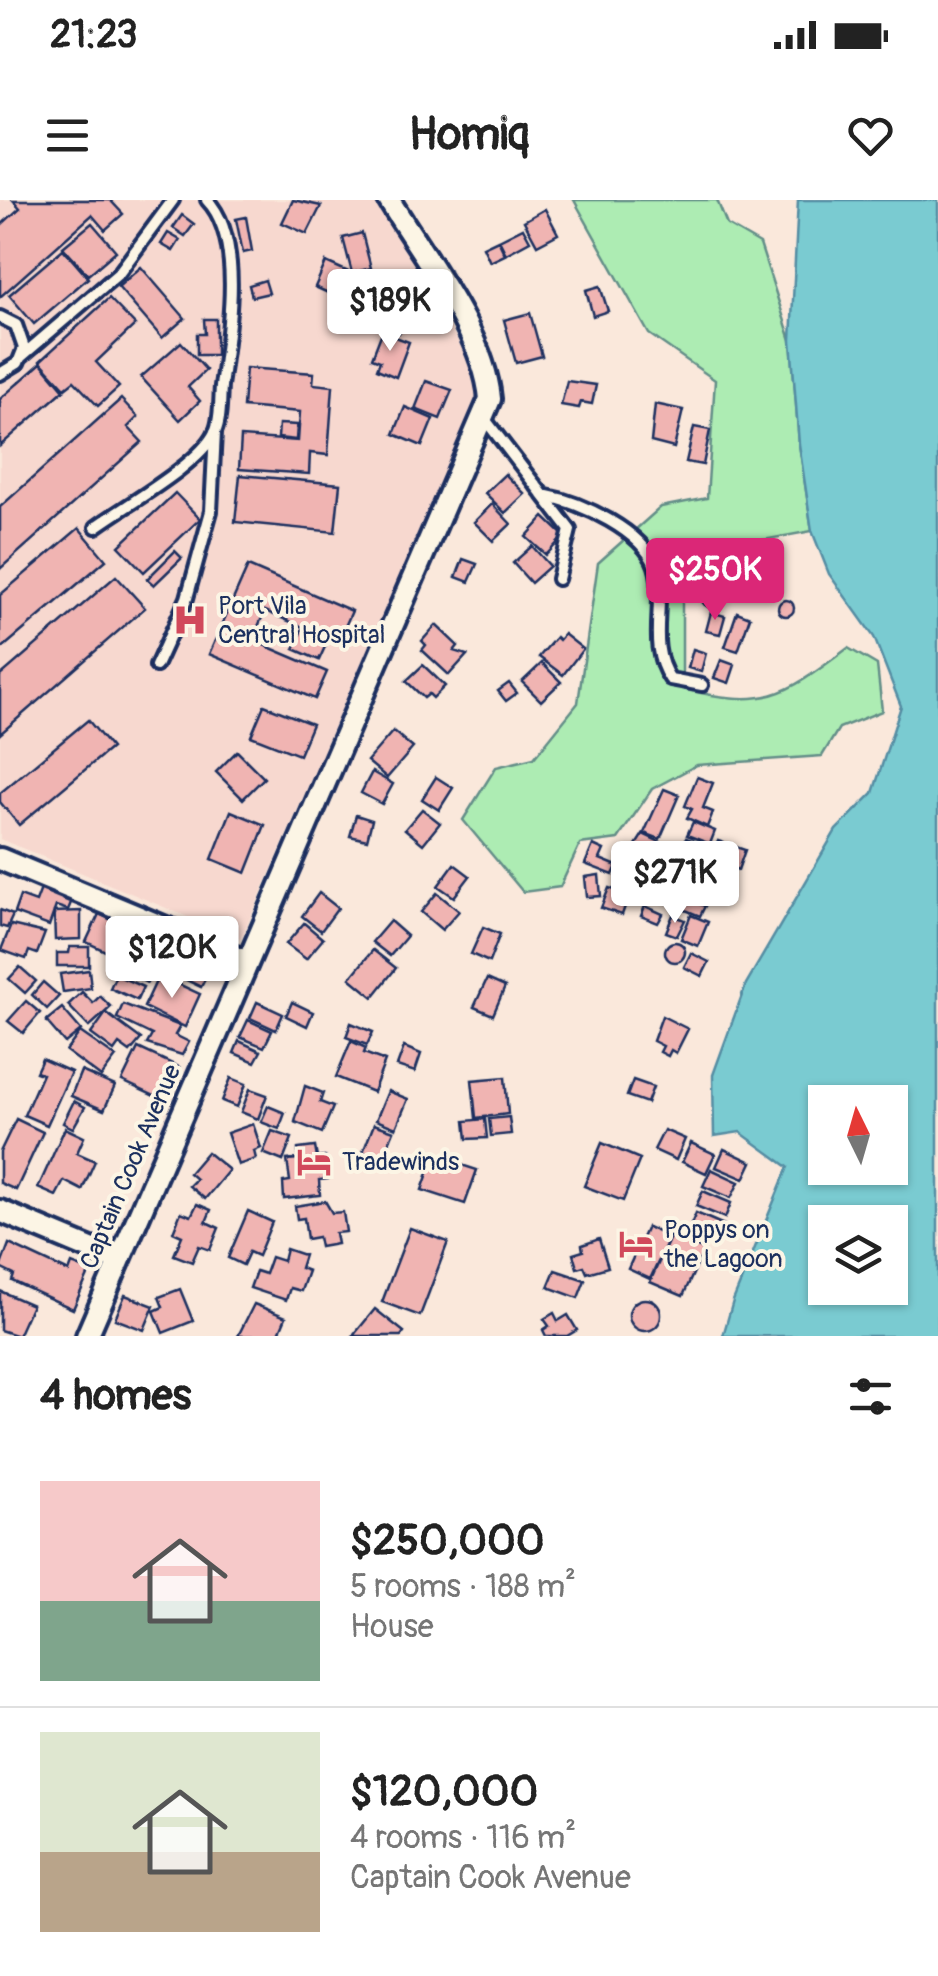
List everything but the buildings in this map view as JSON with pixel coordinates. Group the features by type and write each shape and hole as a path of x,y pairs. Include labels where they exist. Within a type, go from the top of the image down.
{"street":[{"name":"Captain Cook Avenue","path":"88,1336 116,1260 490,398 488,374 475,342 389,200"},
{"path":"0,859 247,962"},
{"path":"0,1211 116,1260"}],"lane":[{"path":"0,374 12,370 22,356 119,273 173,200"},
{"path":"156,666 187,598 211,511 215,431 232,289 227,251 214,207 207,200"},
{"path":"0,317 21,332 22,356"},
{"path":"484,418 570,530 558,579"},
{"path":"96,527 195,456 215,431"},
{"path":"547,496 574,500 622,528 654,564 658,661 670,679 702,685"}],"shaded area":[{"name":"Port Vila Central Hospital","path":"0,200 377,200 471,364 477,400 241,939 0,839"}],"green space":[{"path":"574,200 717,200 727,225 760,244 791,340 799,444 812,531 747,543 682,570 682,689 734,698 771,695 805,679 848,648 877,665 882,711 839,728 822,756 697,765 652,789 618,839 580,844 560,887 523,892 463,820 496,767 534,758 578,703 598,563 661,507 707,498 715,380 649,334"}],"water":[{"path":"798,200 938,200 938,1336 723,1336 733,1301 788,1167 740,1132 714,1136 713,1075 746,984 836,830 873,793 901,706 874,637 829,574 812,531 799,444 791,340"}],"place":[{"name":"Port Vila Central Hospital","path":"190,620"},
{"name":"Tradewinds","path":"314,1162"},
{"name":"Poppys on the Lagoon","path":"636,1244"}]}
